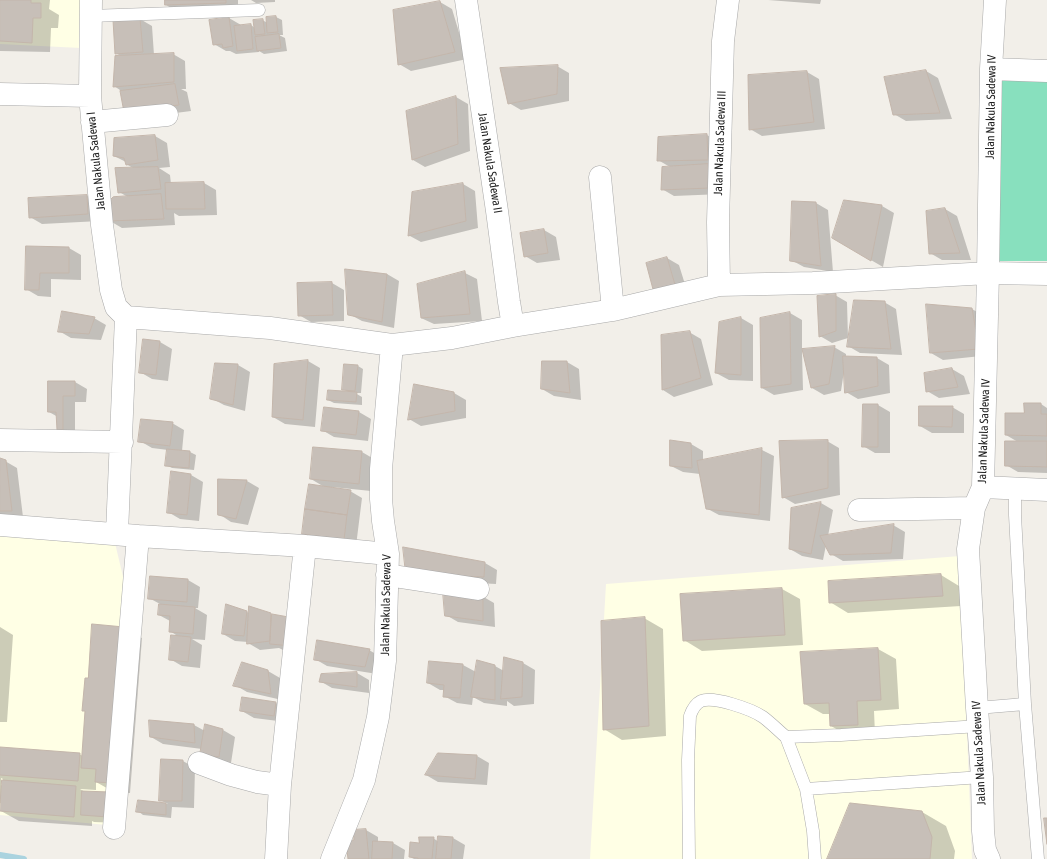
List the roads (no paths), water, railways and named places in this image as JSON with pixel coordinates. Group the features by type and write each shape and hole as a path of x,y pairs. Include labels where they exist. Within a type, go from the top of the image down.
{"street":[{"name":"Jalan Nakula Sadewa II","path":"466,0 498,211 513,326"},
{"name":"Jalan Nakula Sadewa III","path":"718,285 718,222 723,49 728,0"},
{"name":"Jalan Nakula Sadewa IV","path":"989,859 983,831 982,777 968,549 974,508 983,487 991,69 995,0"},
{"name":"Jalan Nakula Sadewa I","path":"91,8 90,96 102,225 111,290 116,307 126,317"},
{"path":"991,69 1047,71"},
{"path":"0,94 90,96"},
{"path":"92,122 166,115"},
{"path":"600,176 613,310"},
{"path":"114,828 128,534 118,490 122,442 126,317 270,328 392,344 452,338 513,326 613,310 718,285 813,283 988,273 1047,274"},
{"name":"Jalan Nakula Sadewa V","path":"332,859 337,850 364,780 378,717 385,661 388,564 382,506 381,469 392,344"},
{"path":"0,440 122,442"},
{"path":"983,487 1047,490"},
{"path":"859,510 974,508"},
{"path":"0,525 306,546 388,564 478,589"},
{"path":"276,859 280,784 306,546"},
{"path":"199,763 231,775 257,782 280,784"}],"lane":[{"path":"91,8 259,10"},
{"path":"1015,489 1015,515 1025,704 1038,859"},
{"path":"689,859 688,760 690,716 692,710 698,703 707,700 717,700 738,705 762,716 786,737 806,789 815,859"},
{"path":"786,737 841,735 978,717 1025,704"},
{"path":"806,789 982,777"}],"waterway":[{"path":"0,855 24,859"}]}
